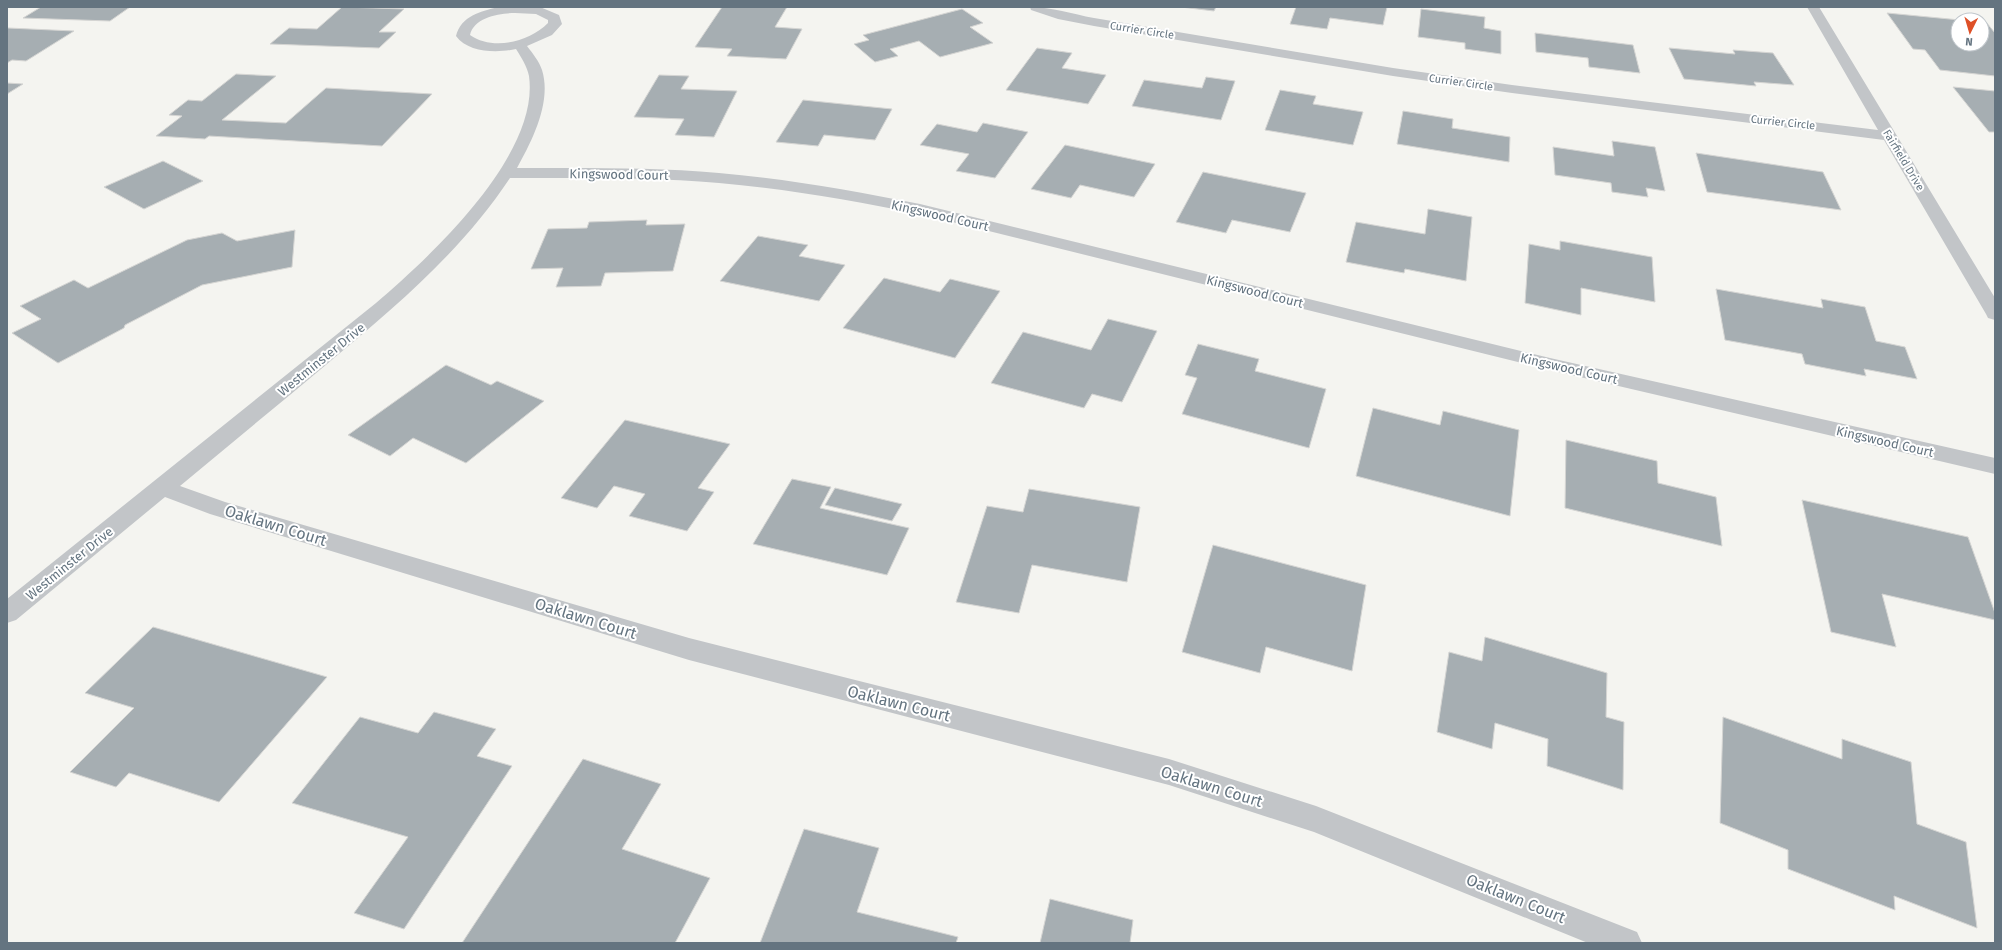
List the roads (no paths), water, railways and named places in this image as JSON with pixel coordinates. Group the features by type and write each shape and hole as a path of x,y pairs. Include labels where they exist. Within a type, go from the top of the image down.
{"street":[{"name":"Currier Circle","path":"1036,7 1063,16 1094,22 1415,75 1512,89 1890,136"},
{"name":"Fairfield Drive","path":"1813,7 1995,314"},
{"path":"509,9 533,9 548,13 554,18 555,24 541,37 519,44 491,46 477,45 468,41 463,36 463,30 469,23 482,16 509,9"},
{"name":"Westminster Drive","path":"7,612 163,488 376,313 437,258 481,209 506,173 528,130 537,90 536,74 530,60 519,44"},
{"name":"Kingswood Court","path":"506,173 639,173 718,178 838,193 912,207 1550,364 1995,466"},
{"name":"Oaklawn Court","path":"163,488 218,508 689,649 1169,772 1316,819 1626,943"}]}
